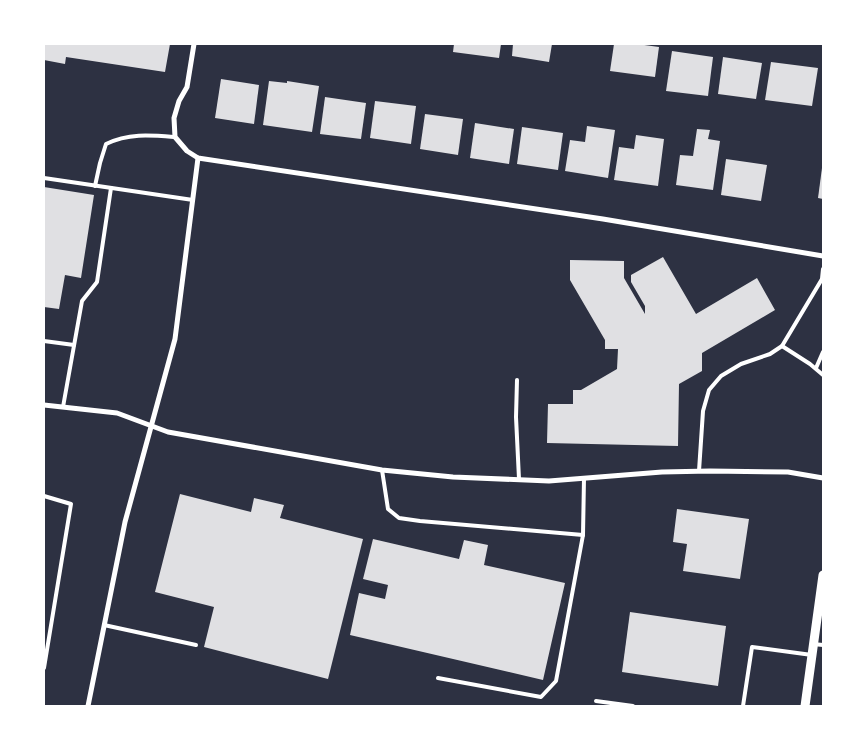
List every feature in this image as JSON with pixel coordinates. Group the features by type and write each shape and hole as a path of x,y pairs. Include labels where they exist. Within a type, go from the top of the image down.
{"street":[{"path":"194,44 187,87 179,101 174,118 175,137 187,151 198,158 603,219 823,256"},
{"path":"88,706 125,522 175,339 198,158"},
{"path":"44,405 117,413 168,432 382,470 453,477 549,481 699,471 788,472 823,478"},
{"path":"805,706 823,575"}],"lane":[{"path":"95,186 106,144 118,138 143,134 175,137"},
{"path":"44,178 193,200"},
{"path":"63,408 82,301 97,282 111,188"},
{"path":"699,471 703,411 709,390 721,376 741,364 770,354 782,346 822,279 823,269"},
{"path":"44,341 74,345"},
{"path":"782,346 816,368 823,375"},
{"path":"816,368 823,352"},
{"path":"517,380 518,479"},
{"path":"382,470 388,509 399,518 583,535"},
{"path":"438,678 541,697 556,681 583,535 584,478"},
{"path":"44,496 71,504 44,668"},
{"path":"104,625 196,645"},
{"path":"813,644 823,645"},
{"path":"743,706 752,647 812,656"},
{"path":"596,701 633,706"}],"building":[{"path":"44,44 170,44 165,72 66,57 65,64 44,60"},
{"path":"454,44 501,44 499,58 453,52"},
{"path":"513,44 552,44 549,62 512,56"},
{"path":"614,44 637,44 659,47 655,77 610,71"},
{"path":"672,51 713,57 708,96 666,91"},
{"path":"723,57 762,63 756,99 718,94"},
{"path":"771,62 818,68 812,106 765,100"},
{"path":"221,79 259,85 254,124 215,118"},
{"path":"269,81 287,83 287,81 319,86 312,132 263,125"},
{"path":"325,97 366,103 361,139 320,134"},
{"path":"375,101 416,106 411,144 370,138"},
{"path":"425,114 463,119 458,155 420,149"},
{"path":"475,123 514,129 509,164 470,158"},
{"path":"587,126 615,130 608,178 565,171 570,140 585,142"},
{"path":"522,127 563,133 558,170 517,164"},
{"path":"697,129 710,130 708,139 720,141 713,190 676,185 680,155 693,156"},
{"path":"636,135 664,139 658,186 614,180 619,147 634,149"},
{"path":"726,159 767,165 761,201 721,195"},
{"path":"823,168 823,199 818,198"},
{"path":"44,187 94,195 81,278 65,275 59,309 44,307"},
{"path":"663,257 696,314 757,278 775,310 702,353 702,371 679,384 678,446 547,443 548,404 573,404 573,390 581,390 617,369 618,349 605,349 605,340 570,280 570,260 624,261 624,278 645,314 645,306 631,282 631,275"},
{"path":"180,494 251,512 254,498 284,505 280,518 363,539 328,679 204,647 214,607 155,592"},
{"path":"677,509 749,519 740,579 683,571 687,544 673,542"},
{"path":"373,539 459,559 464,540 488,545 484,565 565,583 543,680 350,635 359,593 385,599 388,585 363,579"},
{"path":"630,612 726,626 718,686 622,672"}]}
